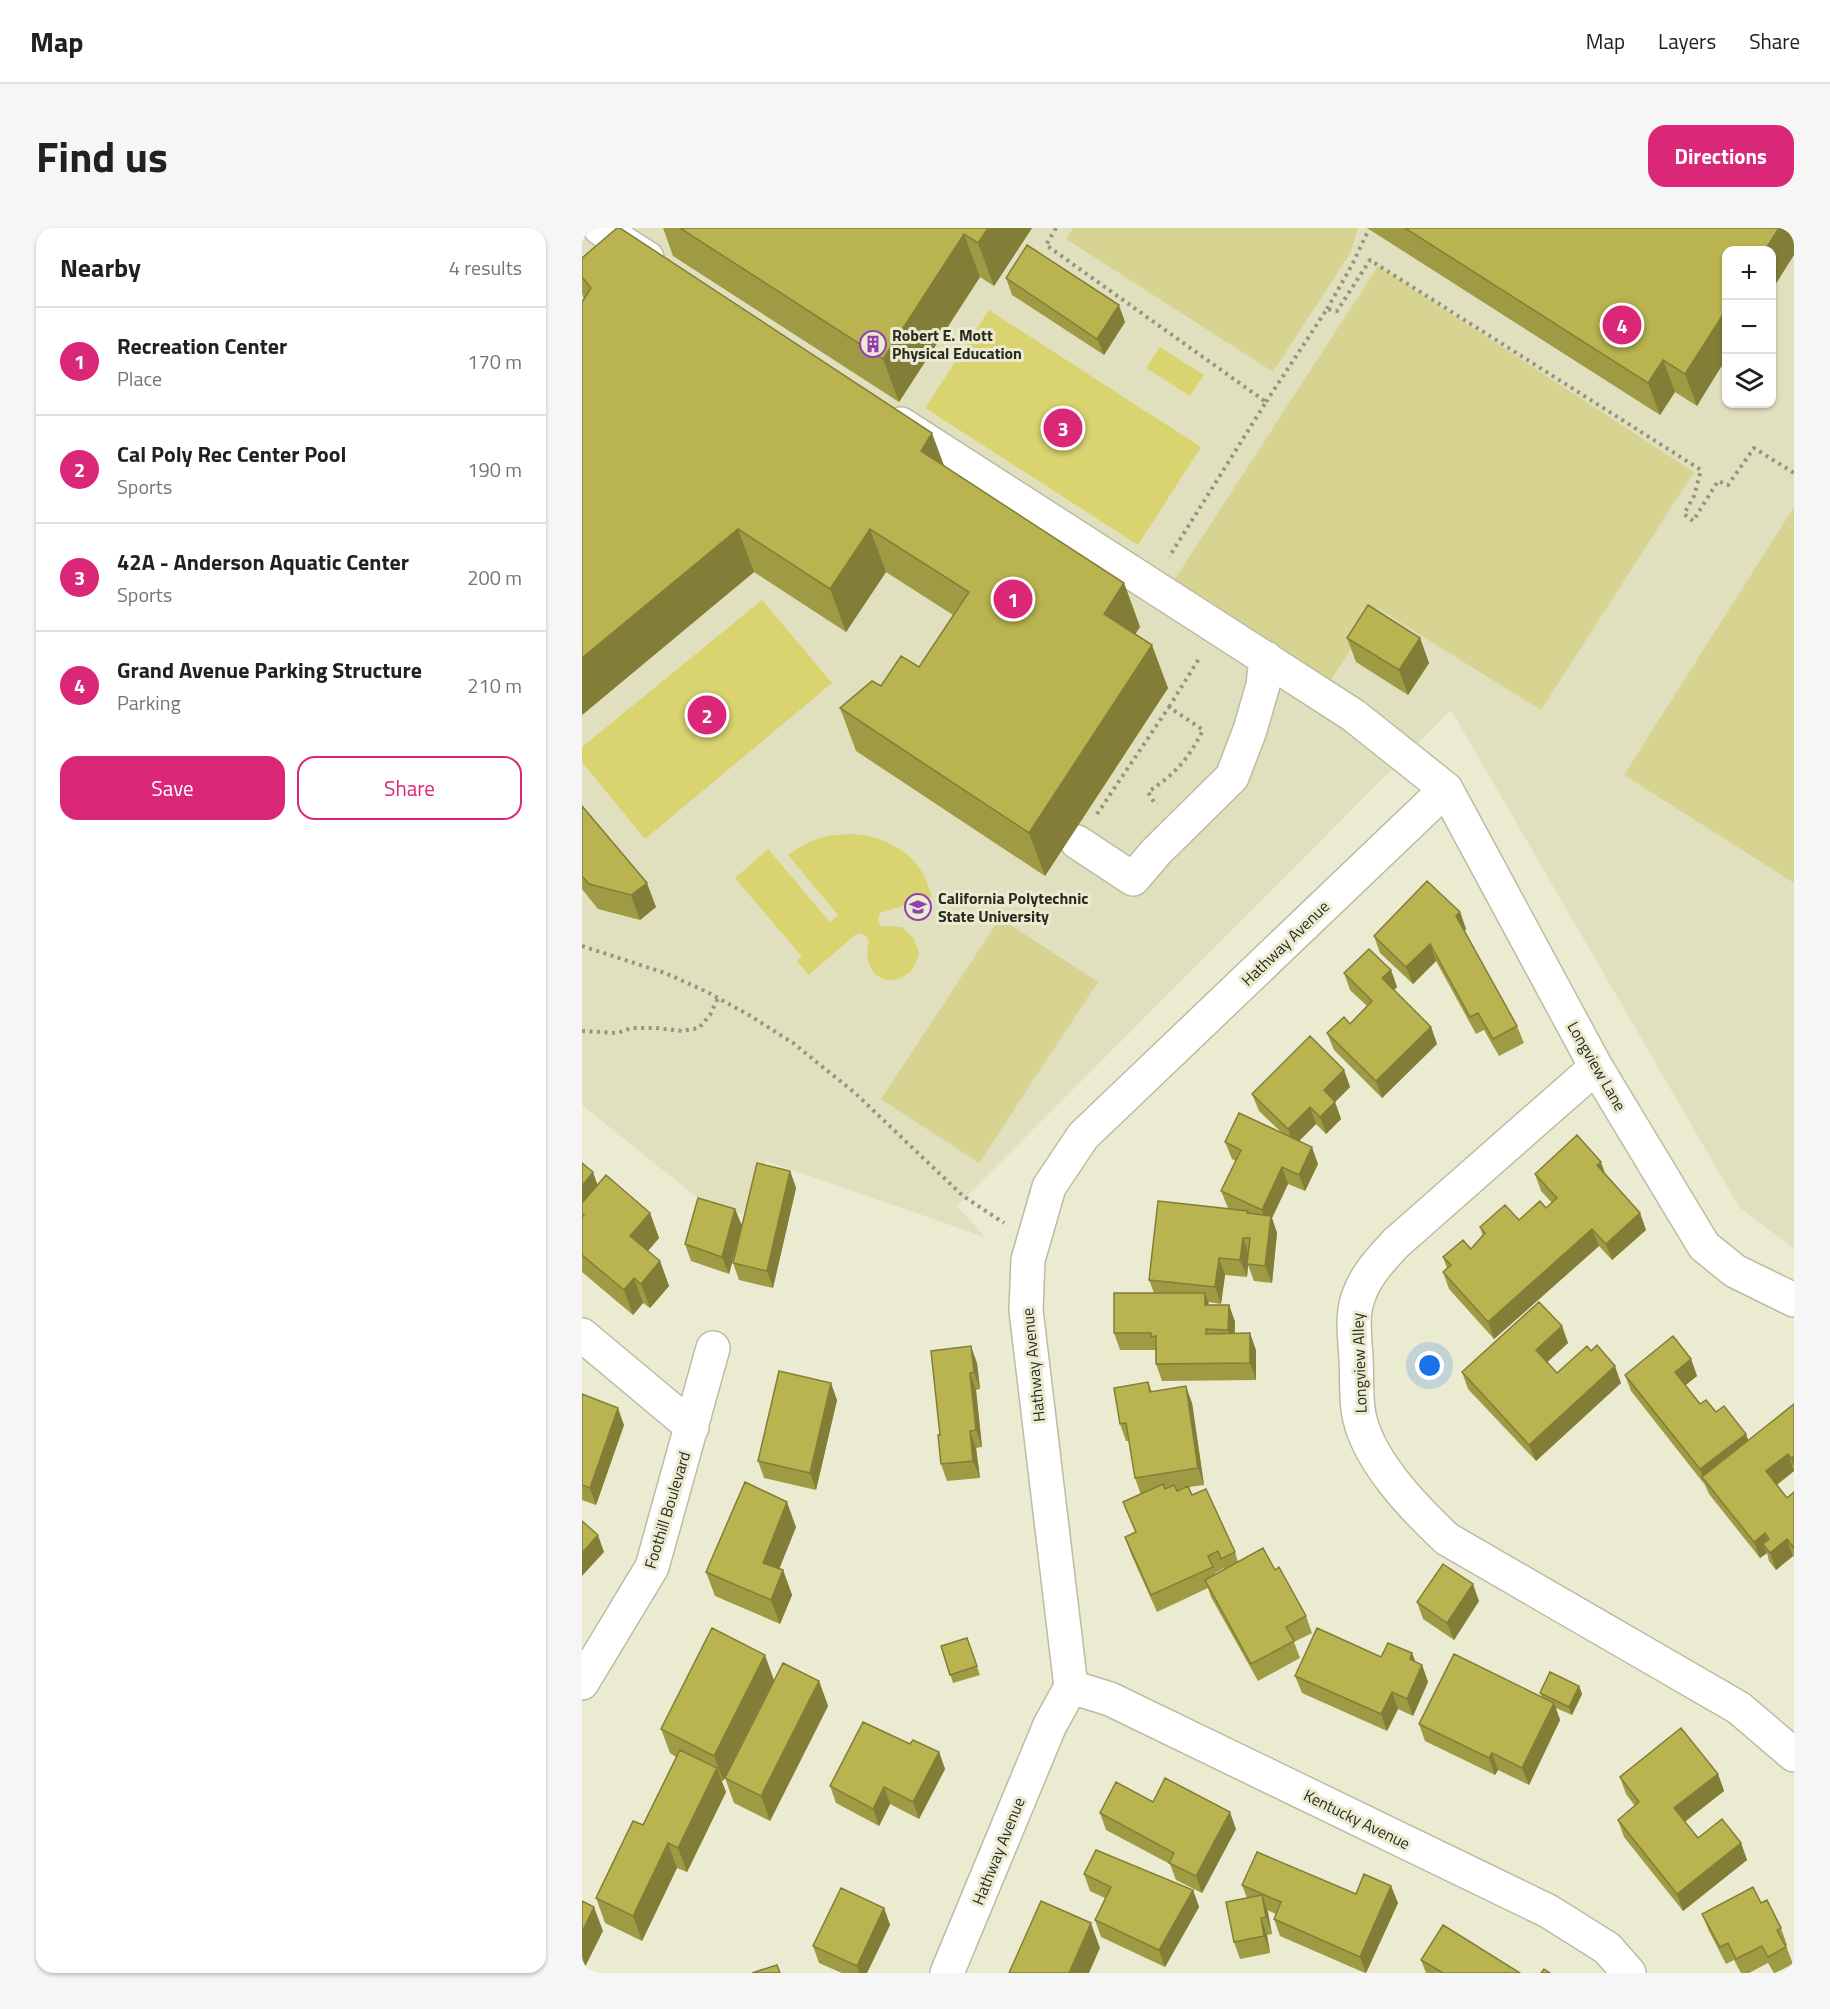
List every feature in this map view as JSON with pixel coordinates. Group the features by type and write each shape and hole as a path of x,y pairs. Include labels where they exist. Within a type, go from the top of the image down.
{"street":[{"path":"600,228 675,276"},
{"path":"872,405 1353,715 1446,789"},
{"path":"1077,842 1133,879 1156,852 1232,777 1250,730 1263,685 1266,658"},
{"name":"Longview Lane","path":"1446,789 1596,1067 1704,1246 1735,1271 1794,1300"},
{"name":"Hathway Avenue","path":"947,1973 1050,1725 1071,1687 1026,1310 1028,1260 1049,1187 1083,1136 1446,789"},
{"name":"Longview Alley","path":"1596,1067 1396,1243 1375,1266 1358,1295 1354,1320 1358,1410 1366,1436 1382,1466 1424,1518 1447,1539 1738,1708 1794,1755"},
{"path":"582,1335 692,1427"},
{"name":"Foothill Boulevard","path":"582,1683 652,1567 713,1348"},
{"name":"Kentucky Avenue","path":"1071,1687 1110,1699 1548,1911 1607,1948 1629,1973"}],"path":[{"path":"1056,228 1046,245 1266,402"},
{"path":"1145,582 1327,309 1369,230"},
{"path":"1327,309 1337,311 1370,260 1701,470 1694,496 1684,514 1693,521 1718,481 1728,485 1754,448 1794,474"},
{"path":"1077,842 1169,707 1200,657"},
{"path":"1163,798 1155,804 1148,792 1173,774 1187,759 1203,730 1169,707"},
{"path":"582,946 665,974 718,998 793,1042 855,1092 963,1196 1033,1241"},
{"path":"582,1031 617,1033 632,1028 682,1031 699,1028 710,1015 718,998"}],"shaded area":[{"name":"California Polytechnic State University","path":"582,228 1794,228 1794,1249 1739,1207 1451,710 957,1206 985,1237 766,1161 742,1214 710,1208 582,1105"},
{"path":"1073,228 1358,228 1351,252 1273,372 1066,239"},
{"path":"1378,266 1694,472 1541,710 1377,608 1331,680 1175,579"},
{"path":"989,310 1201,447 1138,545 925,408"},
{"path":"1160,347 1204,375 1190,396 1146,368"},
{"path":"1794,507 1794,883 1624,775"},
{"path":"762,600 832,683 645,839 582,762 582,747"},
{"path":"851,834 883,840 910,857 923,874 932,897 880,913 878,920 881,926 902,927 914,939 919,954 911,971 893,980 877,976 872,970 868,962 869,942 865,935 860,933 809,975 797,961 802,957 735,878 768,849 830,922 838,915 788,855 818,839"},
{"path":"1000,918 1098,982 979,1163 881,1099"}],"building":[{"path":"617,228 932,433 921,451 1124,583 1104,614 1152,645 1029,833 840,708 872,681 881,686 901,656 919,667 969,592 870,529 830,589 738,529 582,658 582,302 591,288 582,277 582,258"},
{"path":"680,228 988,228 978,243 964,234 883,359"},
{"path":"1405,228 1779,228 1768,246 1722,246 1722,316 1685,374 1663,360 1648,383"},
{"path":"1027,245 1119,305 1097,339 1006,278"},
{"path":"1368,605 1420,638 1399,670 1347,638"},
{"path":"582,806 647,883 631,895 589,884 582,876"},
{"path":"1427,881 1460,912 1456,916 1517,1026 1493,1039 1478,1013 1470,1017 1430,944 1406,967 1374,936"},
{"path":"1369,949 1391,970 1382,978 1431,1027 1376,1081 1327,1033 1344,1017 1350,1024 1372,1001 1344,973"},
{"path":"1310,1036 1344,1070 1324,1090 1335,1102 1320,1117 1310,1107 1288,1129 1252,1094"},
{"path":"1239,1113 1312,1147 1299,1175 1282,1167 1262,1210 1221,1191 1241,1150 1225,1142"},
{"path":"1577,1135 1601,1162 1597,1165 1640,1213 1606,1244 1592,1229 1488,1322 1443,1272 1451,1265 1443,1257 1463,1240 1471,1249 1485,1233 1480,1227 1505,1205 1519,1220 1540,1201 1546,1208 1557,1198 1535,1174"},
{"path":"582,1163 593,1172 582,1186"},
{"path":"757,1163 790,1171 767,1271 733,1263"},
{"path":"606,1175 650,1213 630,1236 660,1261 641,1284 634,1278 624,1290 582,1255 582,1217 584,1215 582,1203"},
{"path":"698,1198 735,1209 722,1257 685,1244"},
{"path":"1158,1201 1248,1211 1247,1213 1271,1216 1265,1266 1247,1264 1250,1238 1243,1238 1240,1260 1219,1258 1215,1287 1149,1280"},
{"path":"1114,1293 1205,1293 1205,1305 1229,1305 1228,1330 1206,1329 1206,1334 1250,1333 1250,1363 1156,1364 1156,1336 1151,1337 1151,1333 1114,1333"},
{"path":"1539,1302 1562,1326 1536,1350 1557,1373 1587,1346 1591,1351 1597,1345 1615,1366 1529,1445 1462,1372"},
{"path":"1673,1336 1691,1359 1675,1372 1700,1404 1706,1400 1716,1412 1724,1406 1746,1434 1700,1469 1625,1375"},
{"path":"971,1346 974,1372 970,1373 976,1430 970,1431 973,1461 941,1464 931,1351"},
{"path":"779,1371 831,1383 810,1473 758,1461"},
{"path":"1148,1382 1150,1392 1186,1386 1198,1468 1135,1478 1126,1423 1120,1424 1114,1388"},
{"path":"582,1394 618,1408 590,1488 582,1485"},
{"path":"1794,1404 1794,1456 1791,1458 1788,1454 1766,1471 1787,1498 1794,1492 1794,1548 1787,1539 1770,1553 1763,1544 1769,1539 1765,1533 1754,1542 1702,1477"},
{"path":"745,1482 787,1502 763,1563 783,1570 771,1600 706,1572"},
{"path":"1163,1484 1165,1489 1174,1485 1177,1491 1188,1486 1192,1495 1206,1489 1235,1552 1221,1559 1218,1551 1208,1556 1213,1567 1151,1595 1125,1537 1136,1532 1123,1502"},
{"path":"582,1521 598,1535 582,1553"},
{"path":"1263,1548 1275,1570 1279,1567 1306,1616 1286,1627 1294,1641 1251,1664 1205,1580"},
{"path":"1443,1564 1473,1584 1447,1623 1417,1602"},
{"path":"712,1628 765,1655 714,1756 661,1729"},
{"path":"1317,1628 1381,1657 1388,1643 1412,1653 1410,1659 1422,1665 1407,1699 1392,1692 1381,1714 1295,1676"},
{"path":"967,1638 977,1666 950,1675 941,1646"},
{"path":"1454,1654 1554,1703 1522,1768 1492,1753 1489,1758 1419,1724"},
{"path":"783,1663 819,1681 761,1796 725,1778"},
{"path":"1550,1672 1579,1686 1569,1707 1540,1693"},
{"path":"863,1722 910,1744 913,1740 939,1752 913,1802 884,1787 873,1809 830,1786"},
{"path":"1681,1728 1718,1774 1674,1808 1698,1838 1722,1819 1741,1843 1677,1894 1618,1820 1639,1802 1620,1777"},
{"path":"680,1750 717,1768 678,1848 668,1843 633,1916 596,1898 633,1821 643,1825"},
{"path":"1165,1778 1230,1812 1196,1876 1169,1863 1174,1853 1100,1813 1116,1782 1153,1802"},
{"path":"1096,1850 1193,1890 1159,1950 1095,1920 1111,1887 1084,1874"},
{"path":"1257,1852 1356,1894 1364,1874 1391,1886 1360,1957 1274,1919 1281,1902 1242,1885"},
{"path":"1753,1887 1761,1903 1767,1900 1781,1928 1777,1930 1786,1947 1768,1957 1762,1946 1736,1959 1728,1943 1720,1947 1702,1914"},
{"path":"841,1888 884,1908 857,1966 813,1946"},
{"path":"1262,1895 1266,1917 1261,1918 1264,1936 1234,1942 1226,1902"},
{"path":"582,1901 594,1907 582,1932"},
{"path":"1041,1901 1091,1923 1069,1973 1009,1973"},
{"path":"1443,1925 1520,1973 1443,1973 1421,1960"},
{"path":"777,1965 780,1973 752,1973"}],"place":[{"name":"Grand Avenue Parking Structure","path":"1622,325"},
{"name":"Robert E. Mott Physical Education","path":"873,344"},
{"name":"42A - Anderson Aquatic Center","path":"1063,428"},
{"name":"Recreation Center","path":"1013,599"},
{"name":"Cal Poly Rec Center Pool","path":"707,715"},
{"name":"California Polytechnic State University","path":"918,907"}]}
